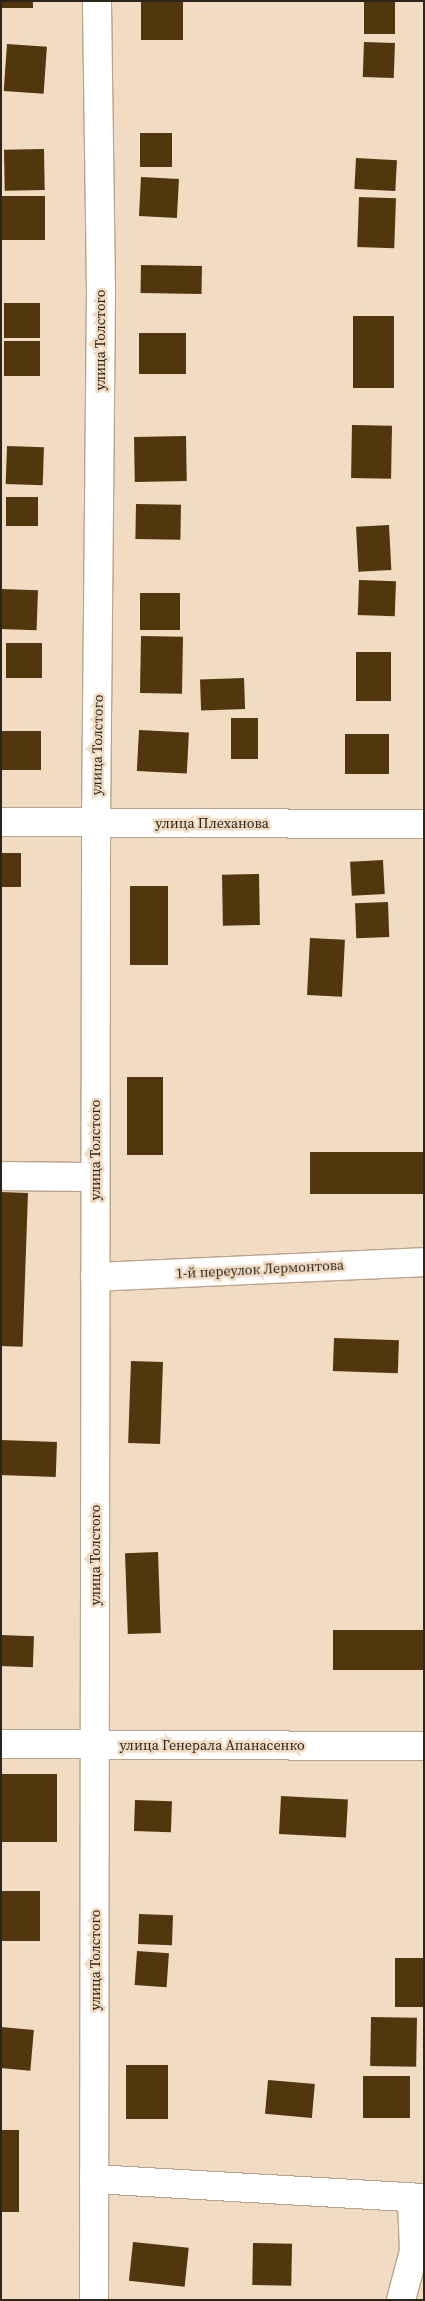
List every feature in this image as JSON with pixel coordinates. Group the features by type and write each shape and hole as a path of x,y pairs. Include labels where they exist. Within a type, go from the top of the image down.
{"street":[{"name":"улица Толстого","path":"94,2300 96,823 101,300 97,1"},
{"name":"улица Плеханова","path":"1,822 424,824"},
{"path":"1,1176 95,1177"},
{"name":"1-й переулок Лермонтова","path":"95,1277 424,1262"},
{"name":"улица Генерала Апанасенко","path":"1,1744 424,1746"},
{"path":"94,2180 418,2198 414,2252 401,2300"}],"building":[{"path":"1,1 33,1 33,8 1,8"},
{"path":"141,1 183,1 183,40 141,40"},
{"path":"364,1 395,1 395,34 364,34"},
{"path":"364,42 395,43 394,78 363,77"},
{"path":"7,44 47,47 44,94 4,91"},
{"path":"140,133 172,133 172,167 140,167"},
{"path":"44,149 45,190 5,191 4,150"},
{"path":"356,158 397,160 395,191 354,189"},
{"path":"141,177 179,179 177,218 139,216"},
{"path":"2,196 45,196 45,240 2,240"},
{"path":"359,197 396,198 394,248 357,247"},
{"path":"141,265 202,266 202,294 141,293"},
{"path":"4,303 40,303 40,338 4,338"},
{"path":"353,316 394,316 394,388 353,388"},
{"path":"139,333 186,333 186,374 139,374"},
{"path":"4,341 40,341 40,376 4,376"},
{"path":"352,425 392,426 391,479 351,478"},
{"path":"186,436 187,481 135,482 134,437"},
{"path":"7,446 44,447 43,485 6,484"},
{"path":"6,497 38,497 38,526 6,526"},
{"path":"136,504 181,505 180,540 135,539"},
{"path":"389,525 391,570 358,572 356,527"},
{"path":"359,580 396,581 395,616 358,615"},
{"path":"1,589 38,590 37,630 1,629"},
{"path":"140,593 180,593 180,630 140,630"},
{"path":"141,636 183,637 182,694 140,693"},
{"path":"6,643 42,643 42,678 6,678"},
{"path":"356,652 391,652 391,701 356,701"},
{"path":"244,678 245,709 201,711 200,680"},
{"path":"231,718 258,718 258,759 231,759"},
{"path":"139,730 189,733 187,774 137,771"},
{"path":"1,731 41,731 41,770 1,770"},
{"path":"345,734 389,734 389,774 345,774"},
{"path":"1,853 21,853 21,887 1,887"},
{"path":"383,860 385,894 352,896 350,862"},
{"path":"259,874 260,925 223,926 222,875"},
{"path":"130,886 168,886 168,965 130,965"},
{"path":"388,902 389,937 356,938 355,903"},
{"path":"310,938 345,940 342,997 307,995"},
{"path":"127,1077 163,1077 163,1155 127,1155"},
{"path":"310,1152 424,1152 424,1194 310,1194"},
{"path":"1,1192 28,1193 23,1347 1,1346"},
{"path":"334,1338 399,1340 398,1373 333,1371"},
{"path":"131,1361 163,1362 160,1444 128,1443"},
{"path":"1,1440 57,1442 56,1477 1,1475"},
{"path":"158,1552 161,1633 128,1634 125,1553"},
{"path":"333,1630 424,1630 424,1670 333,1670"},
{"path":"1,1635 34,1636 33,1667 1,1666"},
{"path":"1,1774 57,1774 57,1842 1,1842"},
{"path":"281,1796 348,1800 346,1837 279,1834"},
{"path":"135,1800 172,1801 171,1832 134,1831"},
{"path":"1,1891 40,1891 40,1941 1,1941"},
{"path":"139,1914 173,1915 172,1945 138,1944"},
{"path":"137,1951 169,1953 167,1987 135,1985"},
{"path":"395,1958 424,1958 424,2007 395,2007"},
{"path":"371,2017 417,2018 416,2067 370,2066"},
{"path":"1,2027 34,2030 30,2071 1,2068"},
{"path":"126,2065 168,2065 168,2119 126,2119"},
{"path":"363,2076 410,2076 410,2118 363,2118"},
{"path":"268,2080 315,2084 312,2118 265,2114"},
{"path":"1,2130 19,2130 19,2212 1,2212"},
{"path":"133,2242 189,2248 185,2287 129,2281"},
{"path":"253,2243 292,2244 291,2286 252,2285"}]}
